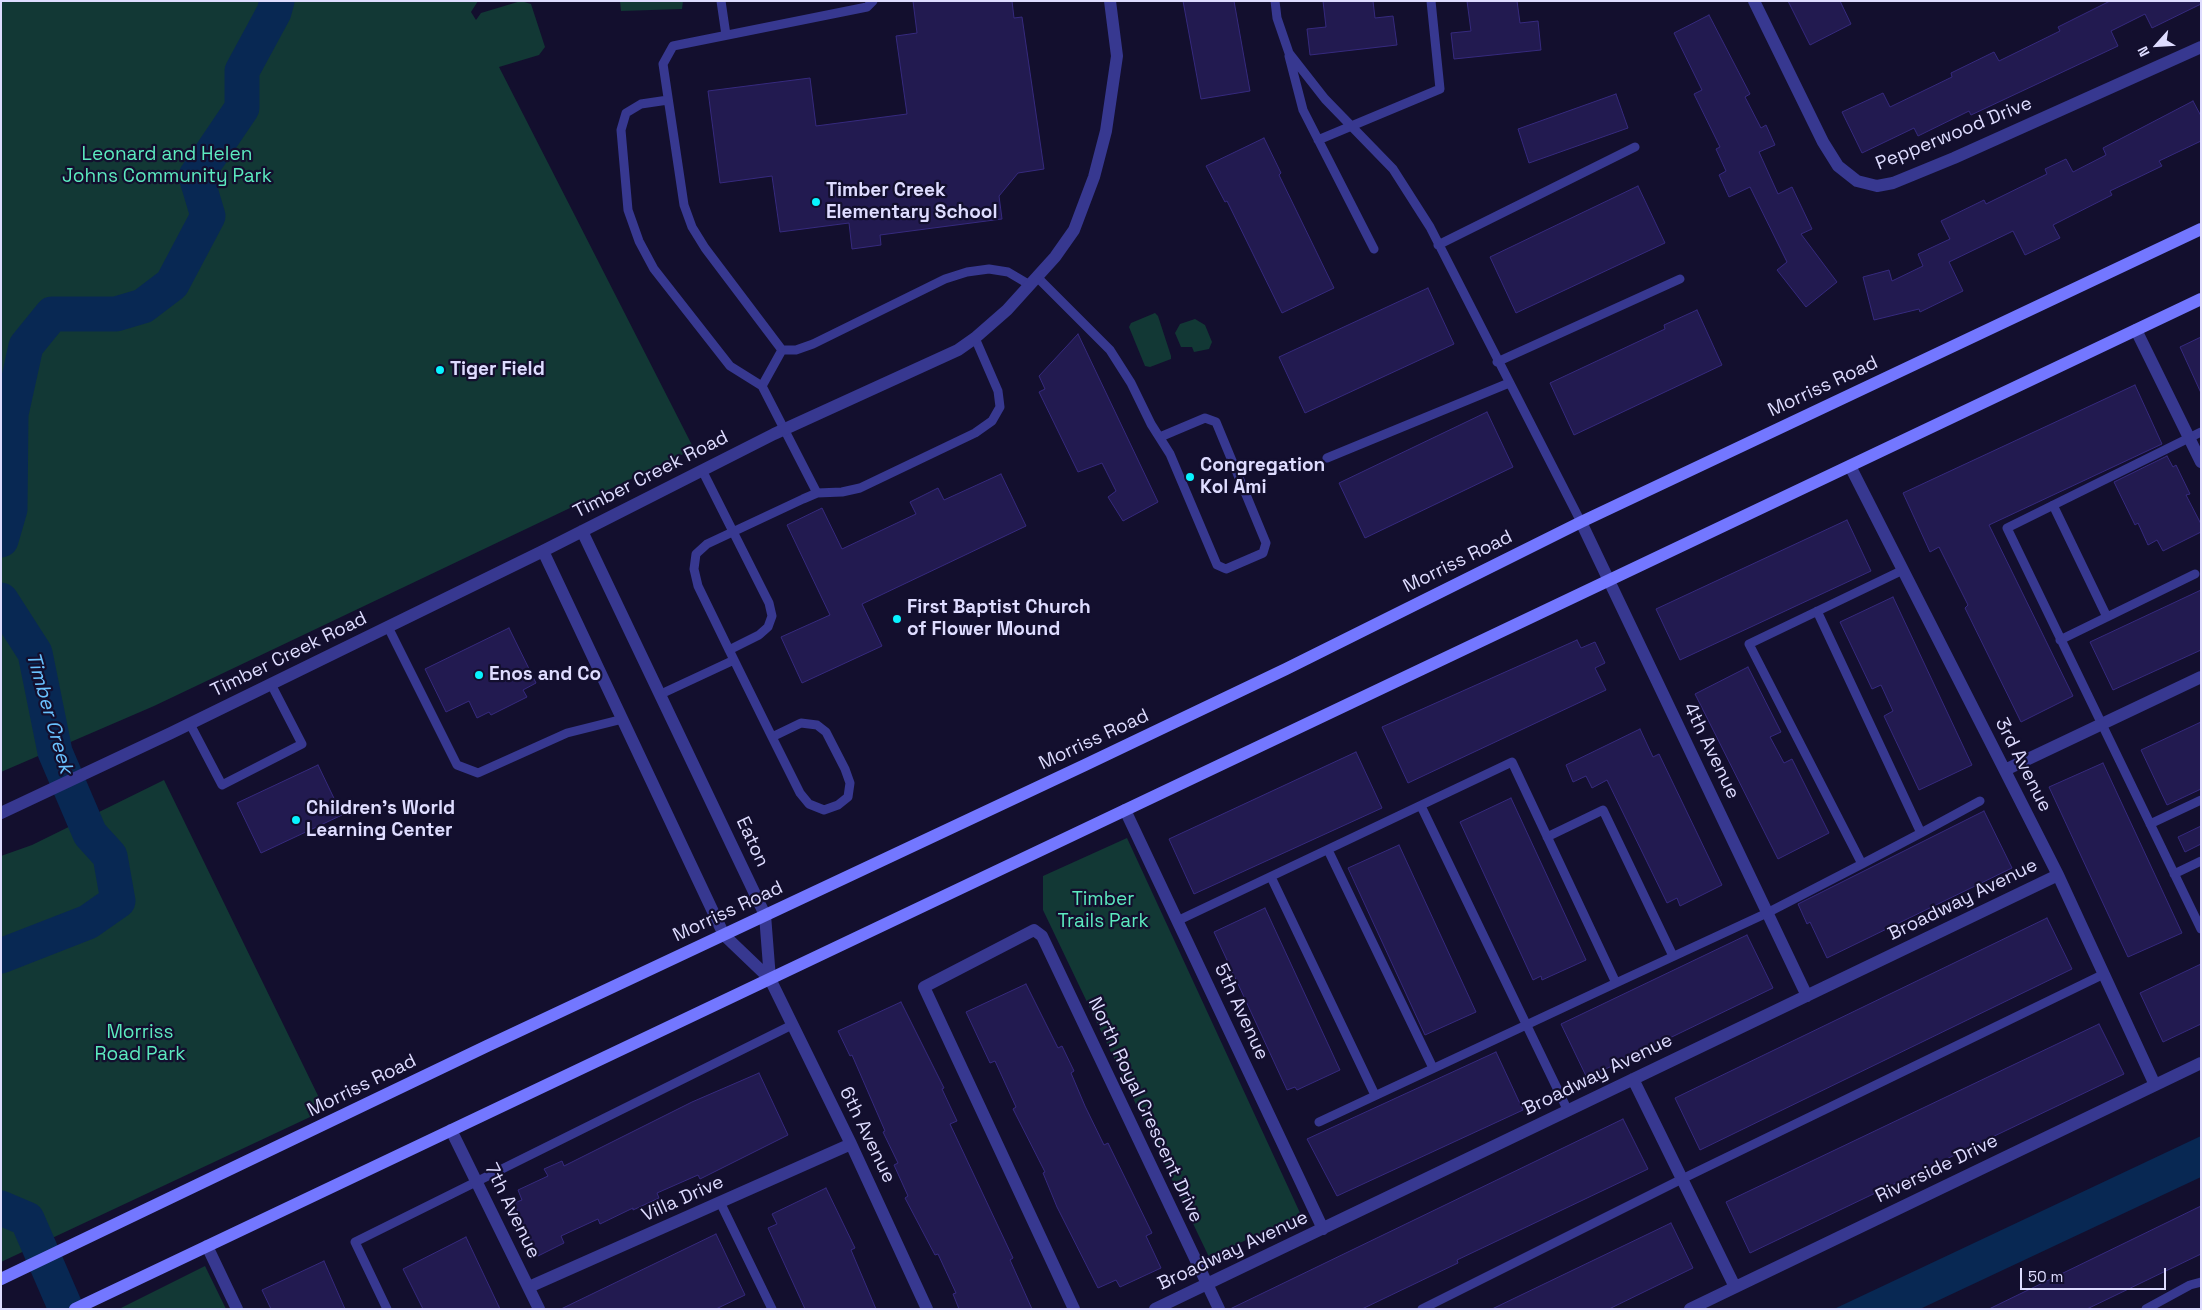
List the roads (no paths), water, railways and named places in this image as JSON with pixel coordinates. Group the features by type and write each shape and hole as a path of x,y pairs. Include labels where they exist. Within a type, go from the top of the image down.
{"main road":[{"name":"Morriss Road","path":"1,1279 1278,673 1581,522 2201,229"},
{"path":"76,1309 2201,299"}],"street":[{"name":"Timber Creek Road","path":"1,813 122,757 544,551 786,429 958,350 1008,310 1055,257 1074,230 1102,152 1116,56 1110,1"},
{"name":"Pepperwood Drive","path":"1754,1 1823,142 1838,166 1857,181 1877,186 1892,184 1954,158 2201,47"},
{"path":"2136,330 2195,435 2201,462"},
{"name":"3rd Avenue","path":"1850,466 2058,875 2155,1084"},
{"name":"4th Avenue","path":"1581,522 1807,996"},
{"name":"Eaton","path":"582,531 765,915 770,979"},
{"path":"544,551 724,935 770,979"},
{"path":"2005,770 2201,676"},
{"name":"5th Avenue","path":"1125,810 1323,1229"},
{"name":"Broadway Avenue","path":"1155,1309 2058,875"},
{"name":"North Royal Crescent Drive","path":"1074,1309 924,987 1034,930 1042,936 1048,948 1219,1309"},
{"name":"6th Avenue","path":"770,979 851,1144 927,1309"},
{"name":"Riverside Drive","path":"1690,1309 2201,1063"},
{"path":"1633,1079 1735,1287"},
{"name":"7th Avenue","path":"451,1130 539,1309"},
{"name":"Villa Drive","path":"529,1287 851,1144"},
{"path":"207,1246 237,1309"}],"lane":[{"path":"721,1 726,35"},
{"path":"782,350 705,248 692,227 684,205 663,64 673,46 867,7 873,1"},
{"path":"1275,1 1277,18 1289,53 1303,110 1374,250"},
{"path":"1318,140 1440,89 1430,1"},
{"path":"1289,53 1325,99 1393,169 1430,227 1581,522"},
{"path":"668,100 641,104 626,113 621,130 631,218 639,241 654,269 730,366 762,386 818,493"},
{"path":"1438,245 1635,148"},
{"path":"782,350 796,350 813,344 945,279 967,272 989,269 1008,272 1033,281 1110,350 1131,383 1160,437 1170,454 1216,565 1226,569 1263,553 1266,542 1216,422 1205,418 1160,437"},
{"path":"1498,362 1680,279"},
{"path":"772,737 801,722 817,725 826,732 848,776 850,783 848,797 838,805 824,810 809,804 800,793 772,737 729,650 698,586 694,569 696,554 707,544 818,493 842,492 860,488 975,433 992,421 1000,407 998,391 974,338"},
{"path":"762,386 782,350"},
{"path":"1326,458 1509,383"},
{"path":"2195,435 2006,528 2201,929"},
{"path":"702,470 769,603 772,616 768,627 760,635 729,650"},
{"path":"2053,505 2107,617"},
{"path":"1862,864 1749,644 1903,570"},
{"path":"2060,640 2195,574"},
{"path":"1817,611 1921,832"},
{"path":"388,627 457,766 478,773 567,733 623,719"},
{"path":"661,694 734,660"},
{"path":"190,724 222,785 302,744 272,684"},
{"path":"1177,921 1512,762 1616,982"},
{"path":"2150,824 2201,800"},
{"path":"1319,1122 1767,913 1980,801"},
{"path":"1420,806 1568,1111"},
{"path":"1547,837 1603,810 1673,956"},
{"path":"1328,850 1433,1068"},
{"path":"2174,874 2201,861"},
{"path":"1270,877 1375,1095"},
{"path":"1422,1309 1682,1178 2104,974"},
{"path":"387,1309 354,1242 792,1025"},
{"path":"720,1202 770,1308"},
{"path":"2146,1309 2190,1285 2201,1282"}],"water":[{"path":"2201,1136 2201,1177 1920,1309 1834,1309"}],"waterway":[{"name":"Timber Creek","path":"1,540 10,509 11,414 26,346 52,314 116,314 143,306 172,284 208,216 196,176 242,108 242,71 274,12 277,1"},
{"name":"Timber Creek","path":"1,600 35,653 55,752 90,834 110,856 118,901 88,922 1,956"},
{"name":"Timber Creek","path":"1,1208 27,1219 66,1309"}],"place":[{"name":"Timber Creek Elementary School","path":"816,202"},
{"name":"Tiger Field","path":"440,370"},
{"name":"Congregation Kol Ami","path":"1190,477"},
{"name":"First Baptist Church of Flower Mound","path":"897,619"},
{"name":"Enos and Co","path":"479,675"},
{"name":"Children's World Learning Center","path":"296,820"}],"park label":[{"name":"Leonard and Helen Johns Community Park","path":"167,166"},
{"name":"Timber Trails Park","path":"1103,911"},
{"name":"Morriss Road Park","path":"140,1044"}]}
